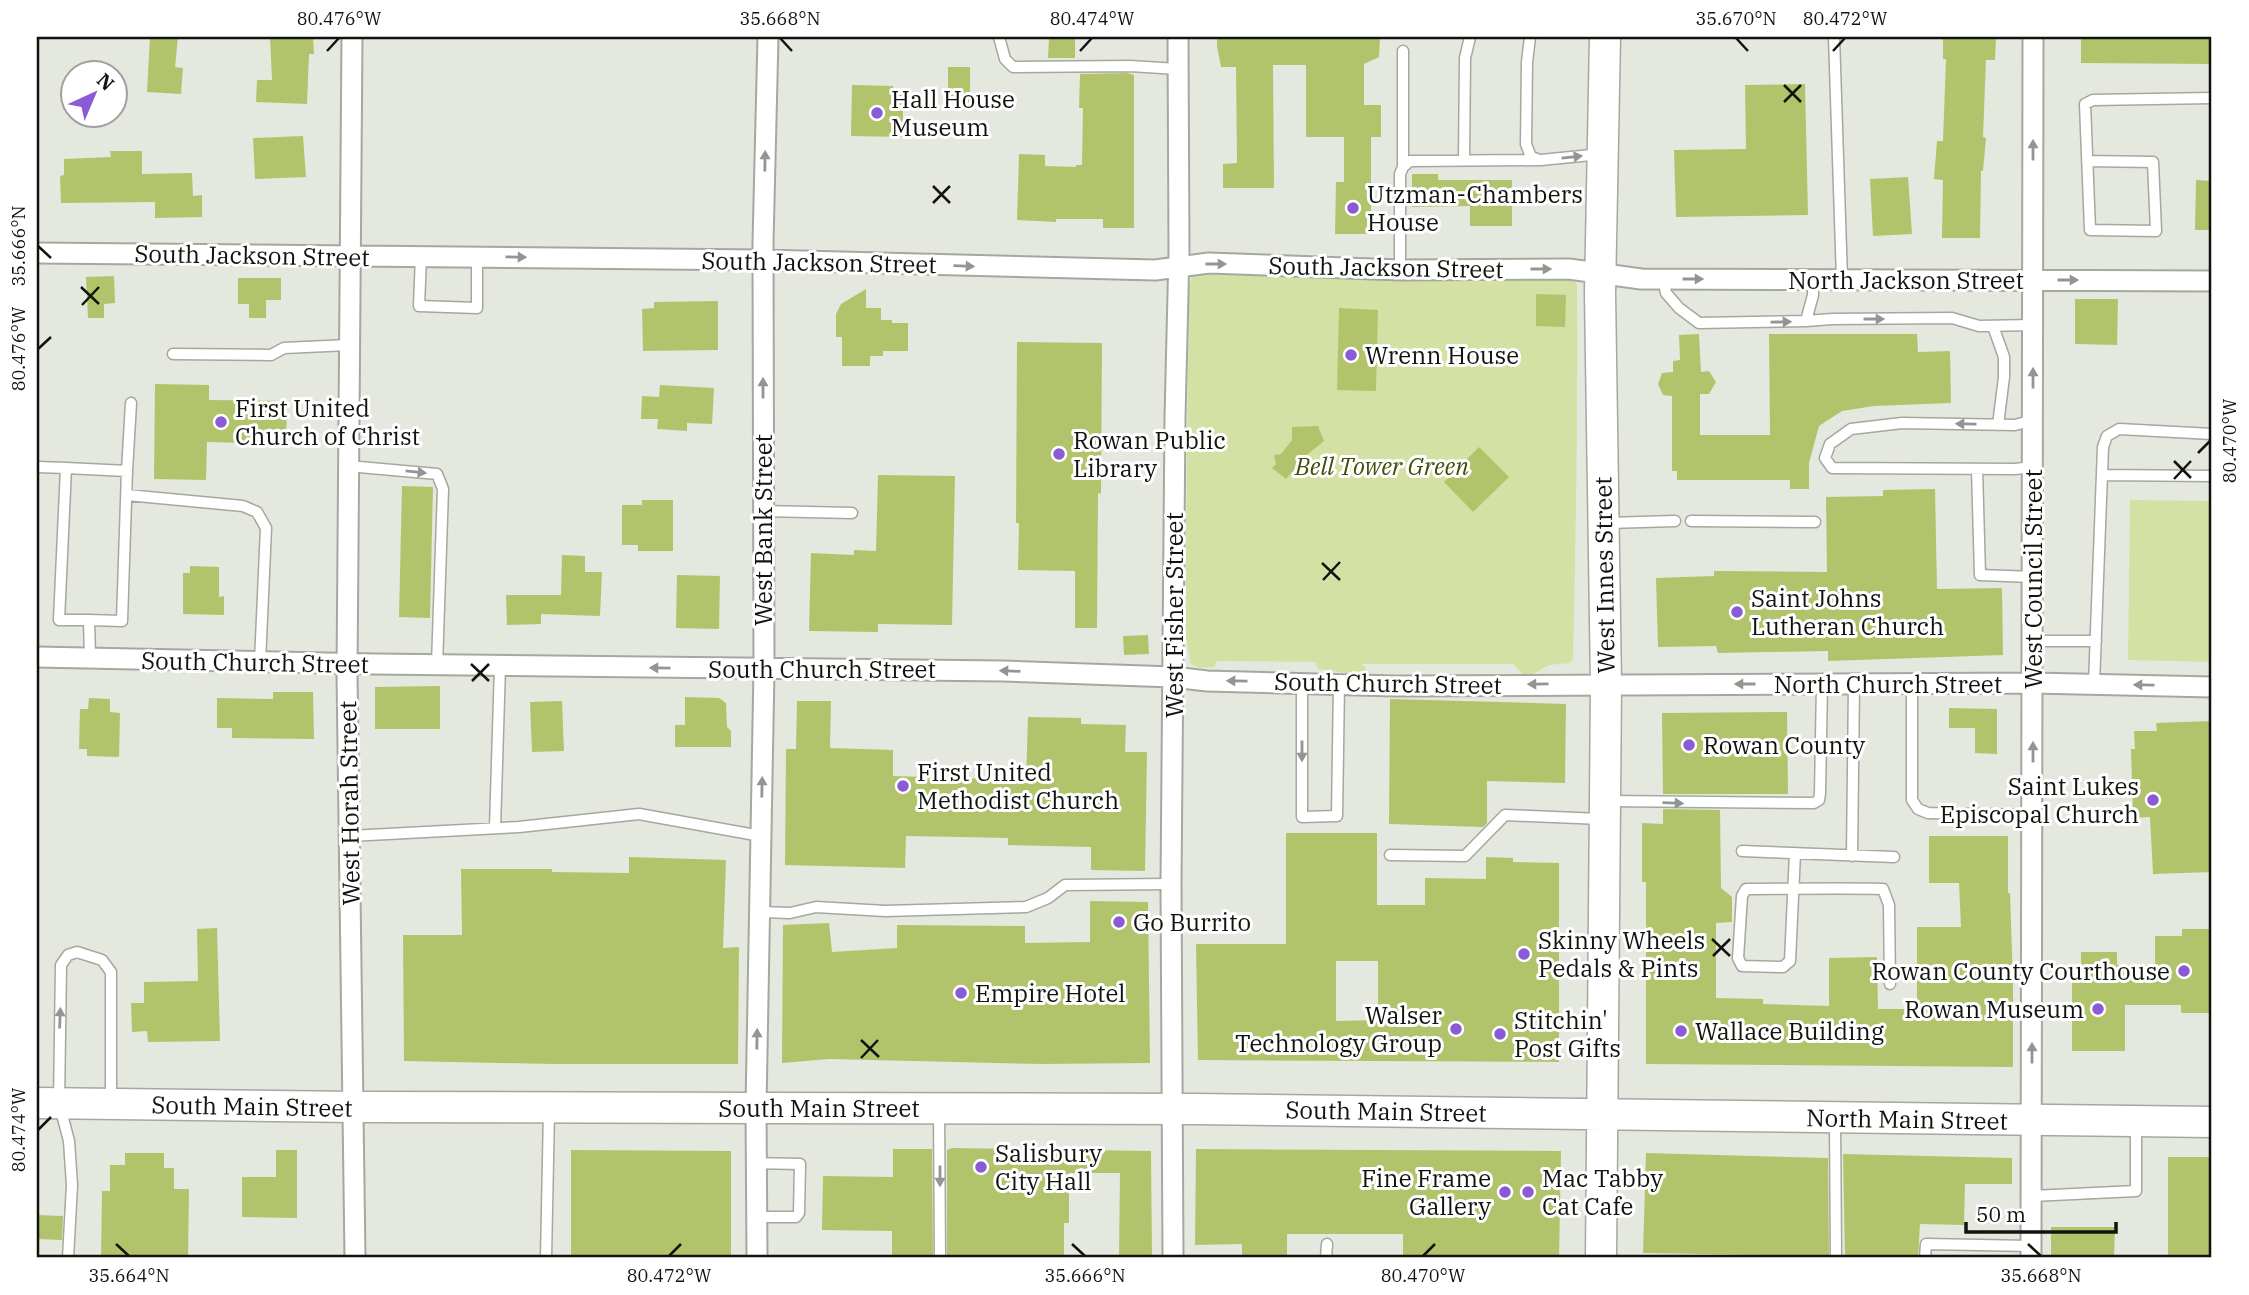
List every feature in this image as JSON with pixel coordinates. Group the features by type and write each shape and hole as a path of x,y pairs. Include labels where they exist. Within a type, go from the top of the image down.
{"main road":[{"name":"West Innes Street","path":"1601,1258 1606,685 1601,272 1605,37"},
{"name":"South Main Street","path":"48,1103 1602,1113"},
{"name":"North Main Street","path":"1602,1113 2212,1122"}],"street":[{"name":"West Horah Street","path":"352,37 347,664 355,1258"},
{"name":"West Bank Street","path":"757,1258 756,1107 764,669 763,260 768,37"},
{"name":"West Fisher Street","path":"1173,1258 1171,884 1179,267 1178,37"},
{"name":"West Council Street","path":"2031,1252 2033,37"},
{"name":"South Jackson Street","path":"37,253 763,260 1129,269 1209,263 1400,270 1569,269 1601,272"},
{"name":"North Jackson Street","path":"1601,272 1641,279 2212,281"},
{"name":"South Church Street","path":"37,657 347,664 1003,671 1173,677 1207,681 1339,684 1606,685"},
{"name":"North Church Street","path":"1606,685 2033,683 2212,687"}],"lane":[{"path":"999,37 1005,59 1013,67 1130,66 1178,69"},
{"path":"1464,160 1465,58 1469,37"},
{"path":"1530,37 1526,144 1531,157 1541,160"},
{"path":"1834,37 1842,279"},
{"path":"1400,270 1403,51"},
{"path":"2087,161 2153,162 2156,231 2090,230 2087,161 2085,104 2094,100 2212,98"},
{"path":"1403,167 1410,161 1541,160 1602,154"},
{"path":"421,256 419,306 477,308 477,257"},
{"path":"1663,278 1666,293 1679,309 1699,323 1952,318 1979,326 2033,325"},
{"path":"1806,321 1814,279"},
{"path":"1993,326 2004,357 1998,425"},
{"path":"173,354 271,355 284,348 349,345"},
{"path":"66,468 59,620 122,621 131,403"},
{"path":"2033,419 2015,425 1902,423 1852,429 1830,444 1825,458 1832,468 2033,467"},
{"path":"2094,684 2103,447 2107,436 2119,429 2212,434"},
{"path":"348,466 437,474 443,489 437,665"},
{"path":"37,467 127,471"},
{"path":"1977,469 1980,575 2033,577"},
{"path":"2102,475 2212,476"},
{"path":"127,495 243,506 257,512 266,528 260,662"},
{"path":"763,511 852,513"},
{"path":"1604,523 1675,521"},
{"path":"1691,522 1815,522"},
{"path":"89,621 90,658"},
{"path":"2033,641 2096,641"},
{"path":"495,828 499,666"},
{"path":"1302,683 1302,817 1337,816 1339,684"},
{"path":"1912,683 1912,800 1918,809 1928,813 2033,815"},
{"path":"1391,855 1465,856 1505,815 1683,803 1814,803 1819,800 1820,793 1822,684"},
{"path":"1852,856 1854,684"},
{"path":"350,836 589,821 639,814 761,836"},
{"path":"1742,851 1894,857"},
{"path":"1795,853 1794,889 1790,961 1783,967 1742,965 1738,958 1742,896 1746,889 1794,889 1883,888 1889,905 1890,984"},
{"path":"759,912 790,913 816,907 885,911 1026,907 1048,898 1065,885 1171,884"},
{"path":"68,1258 72,1185 69,1141 48,1103 58,1062 61,965 68,955 77,952 102,960 111,972 111,1104"},
{"path":"546,1258 549,1107"},
{"path":"939,1108 940,1258"},
{"path":"1835,1118 1836,1258"},
{"path":"2032,1196 2136,1191 2136,1122"},
{"path":"756,1163 800,1164 799,1213 796,1217 757,1217"},
{"path":"1326,1258 1327,1244"},
{"path":"1925,1258 1926,1244 2031,1252"}],"green space":[{"name":"Bell Tower Green","path":"1197,271 1572,278 1577,285 1577,425 1573,659 1569,663 1549,665 1526,678 1513,664 1362,664 1370,673 1368,676 1318,669 1315,662 1217,661 1214,667 1205,668 1191,664 1185,632 1189,288 1192,276"},
{"path":"2130,500 2212,501 2212,662 2128,660"}],"building":[{"path":"150,37 178,37 175,67 183,68 181,94 147,92"},
{"path":"270,37 313,37 314,54 309,54 307,104 256,102 257,80 272,80"},
{"path":"1049,37 1075,37 1075,58 1048,58"},
{"path":"1217,37 1380,37 1379,57 1364,64 1364,105 1381,105 1381,137 1371,137 1371,234 1335,234 1336,182 1344,182 1344,137 1306,137 1306,65 1273,65 1274,188 1223,188 1223,164 1237,163 1236,67 1221,67"},
{"path":"1943,37 1996,37 1995,60 1986,60 1983,137 1986,138 1981,171 1980,238 1942,238 1943,180 1934,179 1937,141 1943,141 1946,59 1943,59"},
{"path":"2081,37 2212,37 2212,64 2081,63"},
{"path":"948,67 970,67 970,102 948,102"},
{"path":"1080,74 1134,75 1134,228 1103,228 1103,219 1056,219 1056,222 1017,220 1019,154 1045,155 1045,166 1082,165 1083,108 1079,108"},
{"path":"1805,84 1808,215 1676,217 1674,150 1746,149 1745,85"},
{"name":"Hall House Museum","path":"852,85 893,86 893,91 903,91 903,137 851,136"},
{"path":"303,136 306,177 255,179 253,138"},
{"path":"110,151 142,151 142,174 192,173 193,196 202,195 202,217 155,218 155,202 61,203 60,176 64,175 64,159 111,157"},
{"path":"1412,174 1438,174 1438,180 1512,180 1512,226 1470,226 1470,206 1412,207"},
{"path":"1908,177 1912,234 1873,236 1870,179"},
{"path":"2196,180 2212,181 2212,230 2195,230"},
{"path":"114,276 115,303 104,304 104,318 88,318 86,277"},
{"path":"238,278 281,278 281,300 266,300 266,318 249,318 249,304 238,304"},
{"path":"866,289 866,308 881,308 881,320 908,323 908,351 883,351 883,356 870,356 870,366 842,366 842,337 836,337 836,314 841,304"},
{"path":"1536,294 1566,295 1565,327 1536,326"},
{"path":"2075,299 2118,299 2117,345 2075,344"},
{"path":"718,301 718,350 643,351 642,309 654,308 654,302"},
{"name":"Wrenn House","path":"1339,308 1378,310 1376,391 1337,390"},
{"path":"1699,334 1701,372 1709,371 1716,382 1709,394 1700,394 1700,435 1770,435 1769,334 1917,334 1918,352 1950,351 1951,403 1874,406 1842,411 1819,426 1809,463 1809,489 1790,489 1790,480 1677,480 1677,471 1672,471 1672,396 1663,395 1658,384 1662,373 1673,372 1673,361 1680,360 1679,335"},
{"name":"Rowan Public Library","path":"1017,342 1102,343 1097,628 1075,628 1075,571 1018,570"},
{"name":"First United Church of Christ","path":"155,384 209,385 209,400 287,401 286,444 207,442 206,480 154,479"},
{"path":"660,385 714,388 712,424 687,423 687,431 657,429 658,419 641,419 642,396 659,397"},
{"path":"1318,426 1324,441 1309,453 1286,479 1272,468 1276,464 1274,455 1281,454 1292,440 1292,427"},
{"path":"1479,447 1509,477 1473,512 1444,482"},
{"path":"878,475 955,476 952,625 878,624 878,632 809,631 811,553 854,555 854,550 876,551"},
{"path":"402,486 433,487 430,618 399,617"},
{"path":"1935,489 1937,589 2002,588 2003,655 1828,661 1828,651 1718,653 1716,646 1658,647 1656,578 1714,576 1714,571 1827,572 1826,497 1883,496 1883,490"},
{"path":"642,500 673,500 673,551 638,551 638,545 622,545 622,505 642,505"},
{"path":"562,555 585,556 585,572 602,572 600,616 541,614 541,624 507,625 506,595 561,595"},
{"path":"190,566 219,567 219,597 224,596 224,615 183,614 183,573 190,573"},
{"path":"677,575 720,576 719,629 676,628"},
{"path":"1148,635 1149,654 1124,655 1123,636"},
{"path":"440,686 440,729 375,729 375,687"},
{"path":"273,692 313,692 314,739 232,738 232,728 217,728 217,698 273,699"},
{"path":"685,697 719,698 726,703 731,747 675,747 675,725 685,725"},
{"path":"89,698 110,699 110,712 120,713 119,757 87,756 87,749 79,749 80,709 88,709"},
{"path":"1390,699 1566,704 1565,783 1487,781 1487,823 1483,827 1389,824"},
{"path":"562,701 564,751 532,752 530,702"},
{"name":"First United Methodist Church","path":"797,701 831,701 830,748 893,750 893,776 1026,780 1028,717 1081,718 1081,724 1126,725 1125,752 1147,752 1145,871 1091,870 1091,847 1008,845 1008,838 906,836 905,868 785,865 786,749 796,749"},
{"path":"1949,708 1997,709 1997,754 1975,753 1975,728 1949,728"},
{"path":"1787,712 1788,794 1663,794 1662,713"},
{"name":"Saint Lukes Episcopal Church","path":"2212,721 2212,872 2153,874 2150,817 2133,818 2131,749 2135,749 2134,731 2157,731 2156,723"},
{"path":"1663,809 1720,810 1721,888 1732,897 1732,922 1716,923 1716,998 1763,999 1763,1004 1829,1006 1829,958 1877,957 1878,1009 1917,1009 1917,927 1961,927 1959,883 1929,883 1929,836 2008,836 2013,1067 1646,1064 1646,882 1642,882 1642,823 1663,824"},
{"path":"1286,833 1377,833 1377,905 1425,905 1425,878 1486,879 1486,857 1513,858 1513,862 1559,863 1559,1062 1198,1060 1196,944 1286,944","holes":["1336,961 1378,961 1378,1020 1336,1021"]},
{"path":"629,857 726,860 723,948 739,947 738,1064 404,1061 403,935 462,935 461,869 552,869 552,872 629,873"},
{"path":"1090,901 1148,902 1150,1063 1042,1064 829,1059 782,1063 783,925 829,923 832,952 897,948 897,925 1025,926 1025,943 1090,942"},
{"path":"217,928 220,1041 148,1042 147,1031 132,1032 131,1003 144,1003 144,982 198,981 197,929"},
{"path":"2182,929 2212,929 2212,1013 2181,1013 2181,1005 2125,1005 2125,1051 2072,1051 2072,967 2081,967 2081,952 2117,952 2117,965 2155,965 2155,936 2182,936"},
{"path":"893,1149 932,1149 933,1258 892,1258 892,1231 822,1230 823,1176 893,1177"},
{"path":"1196,1149 1561,1151 1559,1258 1403,1258 1403,1234 1287,1234 1287,1258 1242,1258 1242,1244 1195,1245"},
{"path":"276,1150 297,1150 297,1218 242,1217 242,1177 276,1177"},
{"path":"571,1150 731,1151 731,1258 571,1258"},
{"path":"947,1150 1151,1151 1152,1258 1119,1258 1120,1173 1069,1173 1069,1223 1064,1223 1064,1258 947,1258"},
{"path":"125,1153 164,1153 164,1168 174,1168 174,1189 189,1189 188,1258 101,1258 102,1191 110,1191 110,1165 125,1165"},
{"path":"1646,1153 1828,1158 1829,1256 1643,1253"},
{"path":"1843,1154 2012,1158 2012,1184 1965,1184 1964,1225 1920,1224 1918,1258 1845,1258"},
{"path":"2168,1157 2212,1157 2212,1258 2168,1258"},
{"path":"37,1215 63,1216 62,1240 37,1239"},
{"path":"2051,1227 2115,1227 2114,1258 2051,1258"}],"place":[{"name":"Hall House Museum","path":"877,113"},
{"name":"Utzman-Chambers House","path":"1353,208"},
{"name":"Wrenn House","path":"1351,355"},
{"name":"First United Church of Christ","path":"221,422"},
{"name":"Rowan Public Library","path":"1059,454"},
{"name":"Saint Johns Lutheran Church","path":"1737,612"},
{"name":"Rowan County","path":"1689,745"},
{"name":"First United Methodist Church","path":"903,786"},
{"name":"Saint Lukes Episcopal Church","path":"2153,800"},
{"name":"Go Burrito","path":"1119,922"},
{"name":"Skinny Wheels Pedals & Pints","path":"1524,954"},
{"name":"Rowan County Courthouse","path":"2184,971"},
{"name":"Empire Hotel","path":"961,993"},
{"name":"Rowan Museum","path":"2098,1009"},
{"name":"Walser Technology Group","path":"1456,1029"},
{"name":"Wallace Building","path":"1681,1031"},
{"name":"Stitchin' Post Gifts","path":"1500,1034"},
{"name":"Salisbury City Hall","path":"981,1167"},
{"name":"Fine Frame Gallery","path":"1505,1192"},
{"name":"Mac Tabby Cat Cafe","path":"1528,1192"}]}
